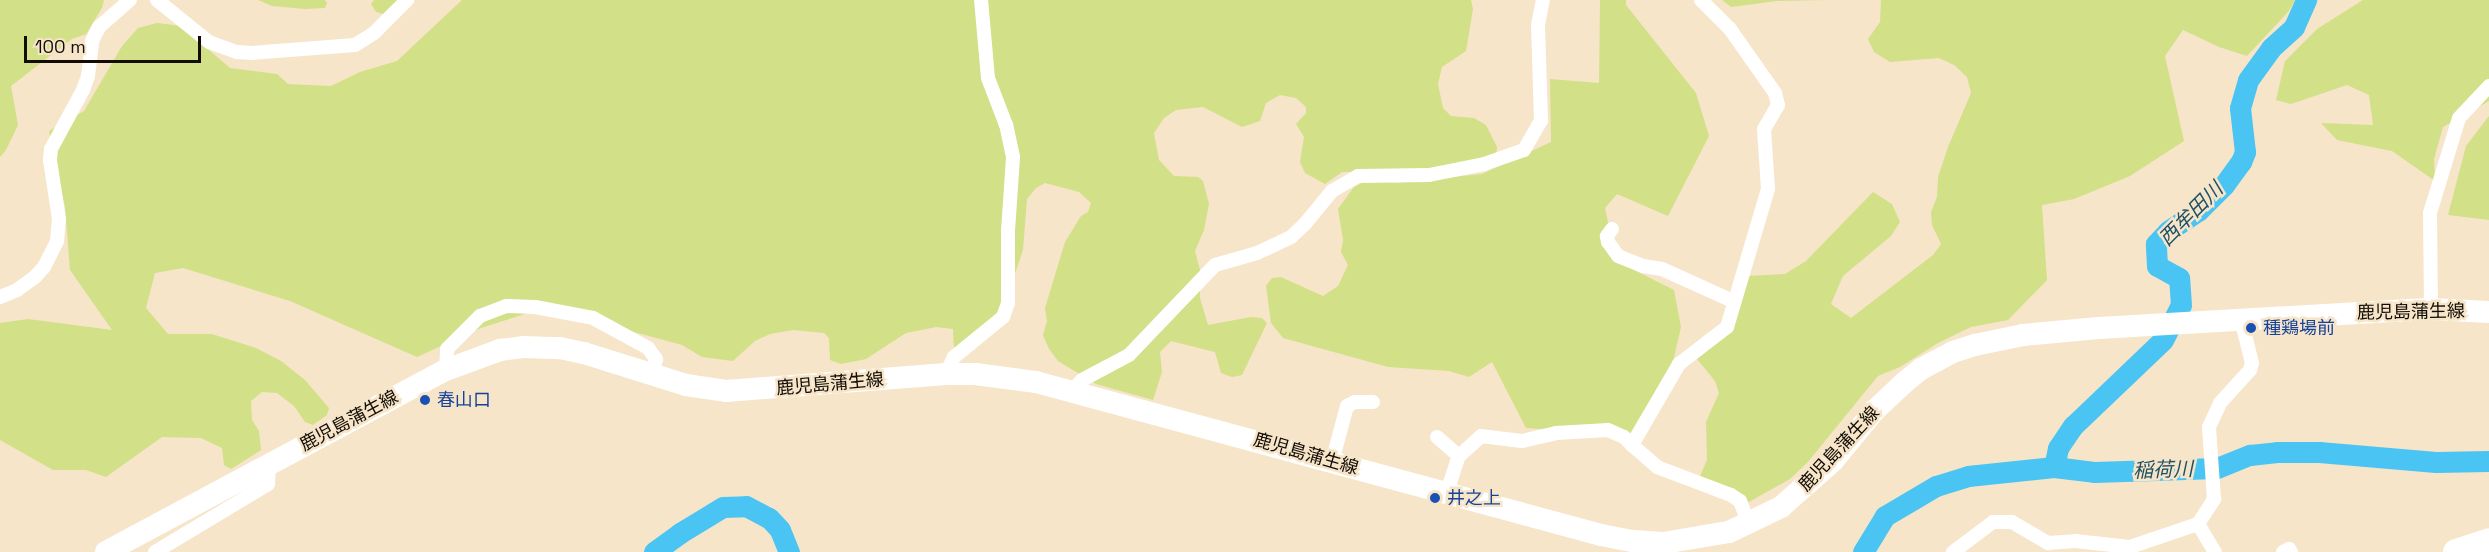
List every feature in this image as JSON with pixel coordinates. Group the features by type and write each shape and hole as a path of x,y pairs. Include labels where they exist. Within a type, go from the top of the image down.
{"highway":[{"path":"2456,552 2489,541"}],"main road":[{"name":"鹿児島蒲生線","path":"106,552 446,370 500,350 523,347 560,348 584,353 687,386 726,391 946,374 992,376 1073,390 1332,462 1633,541 1663,543 1692,540 1749,525 1781,507 1816,478 1874,411 1921,369 1953,352 1994,340 2023,335 2241,319 2431,309 2489,312"}],"street":[{"path":"0,297 17,290 35,277 44,267 57,241 59,219 51,149 83,90 88,76 92,41 99,27 130,0"},
{"path":"157,0 209,42 237,52 252,53 355,45 374,33 407,0"},
{"path":"946,374 954,357 1003,317 1008,303 1008,231 1013,157 1006,125 988,78 981,0"},
{"path":"1073,390 1082,380 1129,355 1215,265 1257,253 1291,237 1332,191 1358,176 1429,175 1484,164 1524,150 1541,121 1538,25 1543,0"},
{"path":"1632,445 1662,398 1679,364 1727,327 1768,189 1764,129 1778,105 1772,86 1730,29 1701,0"},
{"path":"2431,309 2430,213 2459,118 2489,87"},
{"path":"1612,229 1607,236 1608,242 1618,256 1643,266 1662,269 1733,301"},
{"path":"446,370 447,349 480,316 506,306 535,307 593,318 648,348 656,358 652,375"},
{"path":"1953,552 1993,522 2012,522 2048,543 2075,541 2130,547 2198,524 2214,499 2209,427 2228,392 2250,370 2252,363 2241,319"},
{"path":"1332,462 1347,406 1355,402 1373,402"},
{"path":"1447,492 1459,456 1481,436 1522,441 1556,433 1608,430 1624,437 1658,467 1731,495 1740,501 1749,525"},
{"path":"1437,437 1459,456"},
{"path":"154,552 268,484 269,465"},
{"path":"2198,524 2215,552"},
{"path":"2283,552 2289,549 2291,552"}],"green space":[{"path":"0,0 104,0 102,8 86,34 72,39 11,86 18,125 0,157"},
{"path":"258,0 325,0 327,3 325,8 305,9 272,6"},
{"path":"374,0 398,0 383,14 376,12 371,4"},
{"path":"462,0 1471,0 1473,9 1466,51 1442,67 1438,84 1443,108 1451,116 1474,118 1486,125 1497,147 1496,156 1440,170 1342,172 1325,184 1305,173 1300,162 1304,137 1296,124 1306,113 1306,107 1296,98 1280,95 1266,103 1260,121 1242,127 1203,107 1176,110 1164,118 1154,133 1159,160 1174,176 1198,177 1203,181 1209,204 1204,230 1195,251 1200,270 1200,298 1208,325 1251,317 1262,318 1267,323 1242,375 1232,377 1221,373 1215,352 1171,341 1160,352 1162,372 1153,400 1096,384 1058,361 1049,349 1043,335 1047,321 1045,308 1065,242 1081,216 1088,212 1091,203 1079,192 1045,183 1036,188 1027,199 1023,250 1002,312 954,350 953,329 936,327 906,333 866,359 841,364 830,360 829,338 824,333 793,330 770,334 755,341 733,361 702,357 682,345 608,325 531,312 481,328 417,357 290,301 183,268 155,273 146,308 168,334 212,334 256,348 281,361 305,380 329,408 327,415 313,425 305,422 294,406 277,393 262,392 251,401 252,420 259,431 261,450 231,469 224,465 222,448 201,438 162,437 106,477 86,470 53,470 0,440 0,323 28,319 112,330 70,270 65,207 49,131 84,111 122,46 138,28 157,23 181,26 230,68 277,74 288,84 331,86 360,72 397,61"},
{"path":"1600,0 1626,0 1626,5 1696,93 1709,136 1668,216 1617,194 1605,208 1616,261 1674,290 1681,327 1673,362 1629,435 1526,428 1492,362 1469,377 1449,371 1388,367 1283,338 1271,323 1266,286 1272,278 1281,277 1323,296 1338,286 1348,265 1341,252 1343,240 1338,209 1354,187 1370,179 1395,183 1482,174 1551,142 1550,79 1599,83"},
{"path":"1722,0 1827,0 1777,1 1731,7"},
{"path":"1881,0 2295,0 2289,11 2247,56 2219,47 2183,30 2165,56 2184,141 2130,176 2074,199 2042,205 2047,280 2008,320 1971,327 1938,343 1900,367 1878,376 1807,463 1790,479 1749,502 1736,492 1700,476 1707,460 1706,422 1719,393 1715,381 1697,359 1727,333 1747,276 1785,274 1806,261 1873,192 1892,204 1900,222 1891,236 1843,276 1831,304 1851,318 1933,255 1941,244 1932,225 1931,212 1937,197 1938,177 1948,147 1971,93 1967,77 1954,65 1939,58 1890,62 1874,52 1868,39 1880,22"},
{"path":"2363,0 2489,0 2489,101 2443,127 2434,159 2435,181 2392,151 2337,140 2321,123 2373,125 2369,95 2347,85 2291,104 2276,100 2285,61 2317,29"},
{"path":"2489,116 2489,220 2448,215 2466,146"}],"waterway":[{"name":"西牟田川","path":"2054,467 2058,448 2073,426 2163,340 2181,305 2179,278 2157,266 2156,244 2168,231 2198,211 2224,185 2241,162 2245,152 2240,108 2248,80 2271,48 2294,27 2306,0"},
{"name":"稲荷川","path":"1863,552 1885,516 1936,486 1968,476 2054,467 2094,472 2217,468 2250,455 2277,452 2319,452 2436,462 2489,461"},
{"name":"稲荷川","path":"654,552 723,507 746,506 769,518 780,530 789,552"}],"place":[{"name":"種鶏場前","path":"2251,328"},
{"name":"春山口","path":"425,400"},
{"name":"井之上","path":"1435,498"}]}
